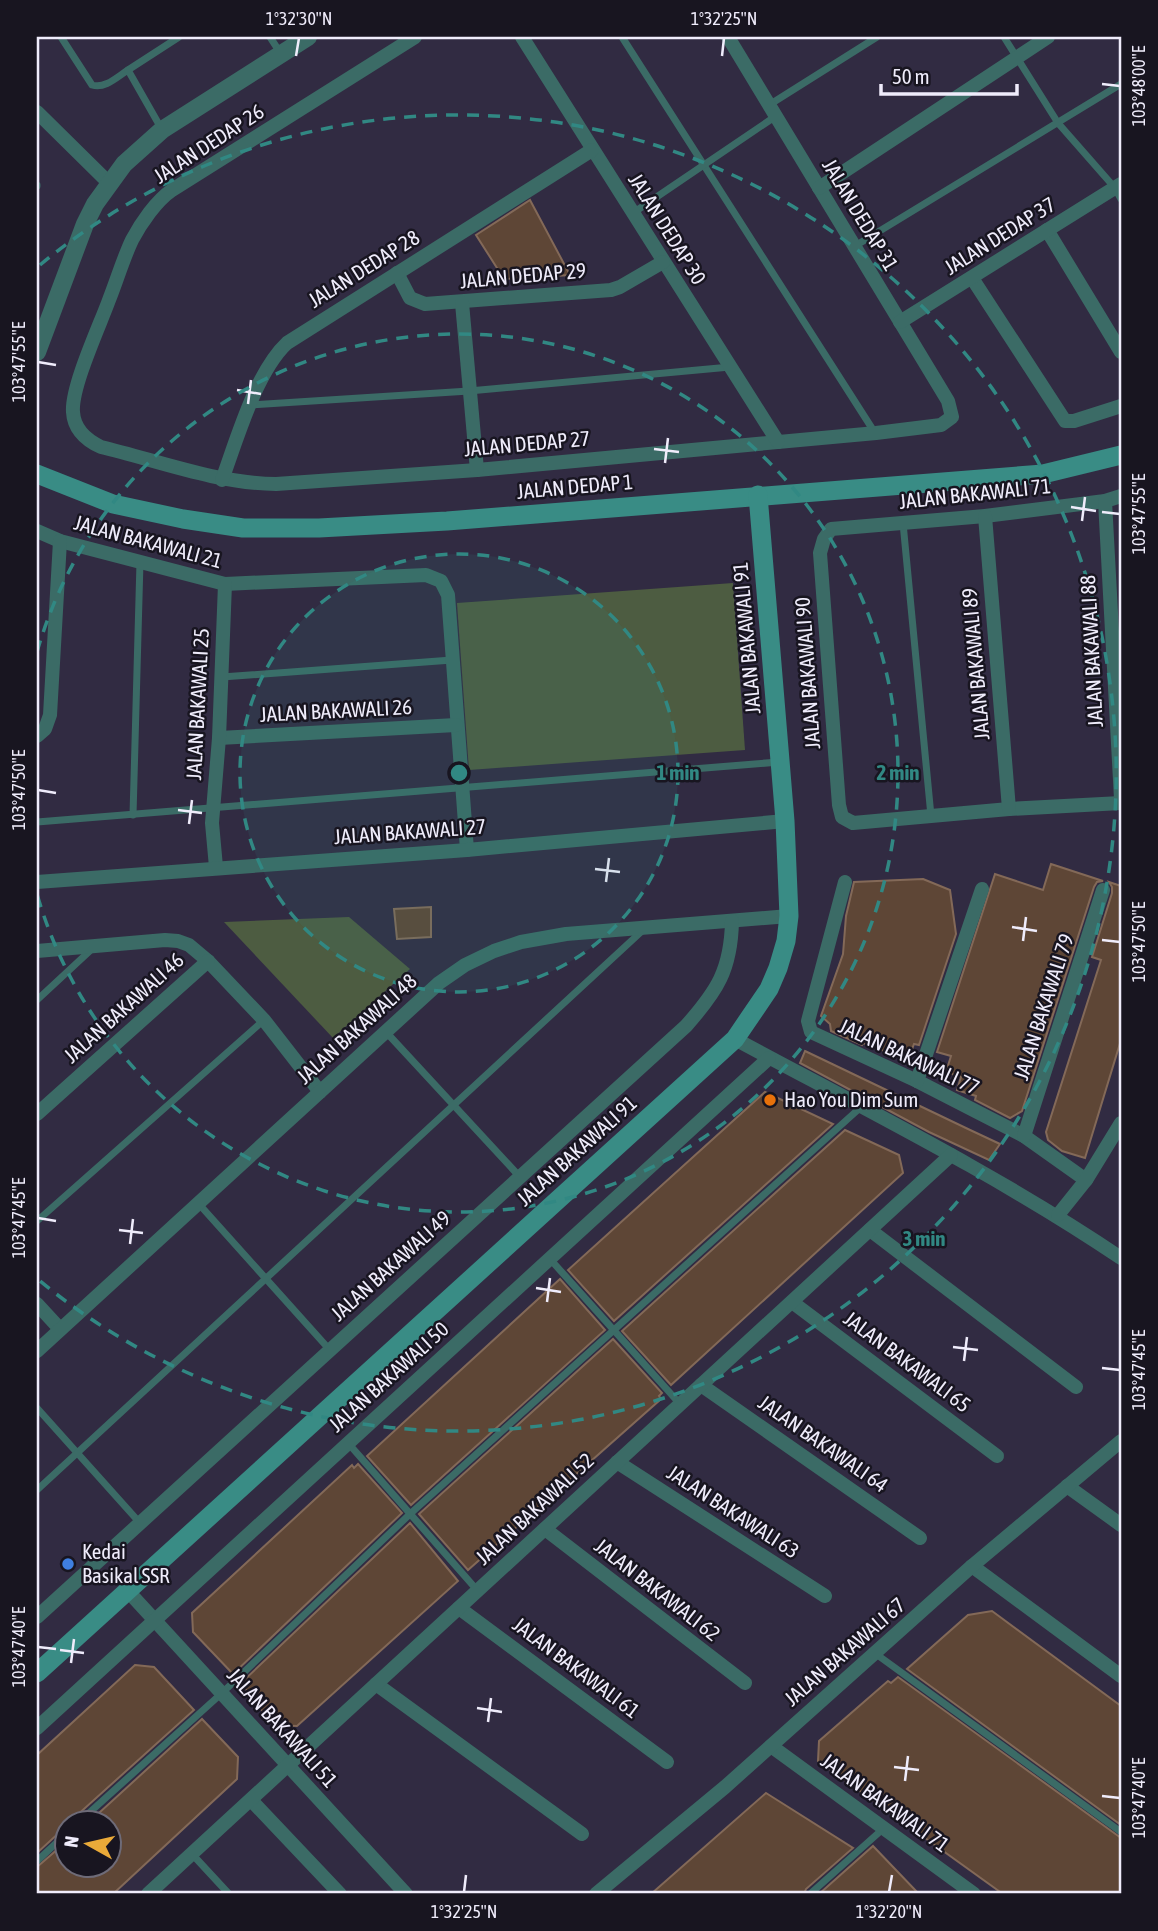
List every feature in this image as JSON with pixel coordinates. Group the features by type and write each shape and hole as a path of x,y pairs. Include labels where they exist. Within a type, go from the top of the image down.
{"main road":[{"name":"JALAN DEDAP 1","path":"37,474 113,504 183,519 243,528 320,528 447,521 1042,474 1121,455"},
{"name":"JALAN BAKAWALI 91","path":"37,1673 735,1039 769,989 786,941 789,916 785,821 758,495"}],"street":[{"path":"37,352 85,224 108,183 162,130 309,37"},
{"name":"JALAN DEDAP 26","path":"107,449 90,442 81,434 75,423 74,398 132,241 157,205 172,190 415,37"},
{"name":"JALAN DEDAP 30","path":"522,37 778,442"},
{"name":"JALAN DEDAP 31","path":"728,37 948,401 952,417"},
{"path":"819,188 1048,37"},
{"path":"37,112 108,183"},
{"name":"JALAN DEDAP 28","path":"222,480 251,405 273,360 287,343 592,150"},
{"name":"JALAN DEDAP 37","path":"900,322 1047,230 1119,191"},
{"path":"1047,230 1121,352"},
{"name":"JALAN DEDAP 29","path":"397,273 414,301 425,304 462,303 616,289 663,262"},
{"path":"972,278 1065,421 1074,421 1121,406"},
{"path":"462,303 477,470"},
{"name":"JALAN DEDAP 27","path":"107,449 222,480 248,484 303,483 477,470 876,433 941,425 952,417"},
{"name":"JALAN BAKAWALI 71","path":"831,529 985,516 1105,501 1121,496"},
{"name":"JALAN BAKAWALI 88","path":"1105,501 1121,801"},
{"name":"JALAN BAKAWALI 89","path":"985,516 1009,809"},
{"name":"JALAN BAKAWALI 90","path":"831,529 824,539 820,553 842,817 853,823 931,816"},
{"name":"JALAN BAKAWALI 21","path":"37,531 60,541 225,584 418,575 434,577 445,587 452,660"},
{"path":"37,736 45,729 50,715 60,541"},
{"name":"JALAN BAKAWALI 25","path":"216,867 211,838 219,738 225,584"},
{"path":"452,660 467,850"},
{"name":"JALAN BAKAWALI 26","path":"219,738 456,725"},
{"path":"931,816 1121,801"},
{"name":"JALAN BAKAWALI 27","path":"37,882 467,850 785,821"},
{"name":"JALAN BAKAWALI 77","path":"845,882 809,1027 816,1036 917,1081 1024,1136 1086,1180"},
{"path":"917,1081 982,889"},
{"name":"JALAN BAKAWALI 79","path":"1024,1136 1103,890"},
{"name":"JALAN BAKAWALI 48","path":"37,1351 439,983 465,965 521,942 566,934 789,916"},
{"name":"JALAN BAKAWALI 49","path":"37,1617 686,1026 711,998 729,957 733,921"},
{"path":"37,951 171,940 189,945 208,961 264,1020 320,1092"},
{"name":"JALAN BAKAWALI 46","path":"37,1114 208,961"},
{"path":"735,1039 1058,1215 1121,1258"},
{"name":"JALAN BAKAWALI 50","path":"37,1728 769,1058"},
{"path":"1058,1215 1086,1180 1121,1123"},
{"name":"JALAN BAKAWALI 52","path":"148,1894 951,1155"},
{"path":"870,1230 1076,1387"},
{"name":"JALAN BAKAWALI 65","path":"792,1302 997,1456"},
{"path":"37,1304 60,1329"},
{"name":"JALAN BAKAWALI 64","path":"701,1385 920,1538"},
{"name":"JALAN BAKAWALI 67","path":"596,1894 771,1746 972,1566 1121,1441"},
{"name":"JALAN BAKAWALI 63","path":"617,1462 825,1596"},
{"path":"1067,1486 1121,1525"},
{"name":"JALAN BAKAWALI 62","path":"545,1529 744,1683"},
{"path":"972,1566 1121,1676"},
{"name":"JALAN BAKAWALI 51","path":"127,1589 406,1894"},
{"name":"JALAN BAKAWALI 61","path":"459,1608 667,1762"},
{"path":"376,1684 582,1834"},
{"name":"JALAN BAKAWALI 71","path":"771,1746 974,1894"},
{"path":"251,1800 340,1894"}],"lane":[{"path":"61,37 92,85 97,87 179,37"},
{"path":"270,37 281,54"},
{"path":"622,37 876,433"},
{"path":"632,213 877,37"},
{"path":"1004,37 1058,123 1119,191"},
{"path":"128,70 162,130"},
{"path":"855,247 1121,84"},
{"path":"251,405 470,391 730,367"},
{"path":"903,523 931,816"},
{"path":"133,814 140,562"},
{"path":"221,677 452,660"},
{"path":"37,822 780,762"},
{"path":"37,1490 645,928"},
{"path":"37,1000 96,945"},
{"path":"37,1221 264,1020"},
{"path":"386,1032 521,1178"},
{"path":"95,1808 222,1693 410,1514 861,1107"},
{"path":"198,1203 329,1349"},
{"path":"550,1259 680,1404"},
{"path":"37,1408 141,1523"},
{"path":"348,1443 478,1591"},
{"path":"876,1654 1121,1832"},
{"path":"810,1894 884,1828"},
{"path":"37,1861 52,1847"},
{"path":"192,1854 229,1894"}],"green space":[{"path":"733,583 745,750 469,770 457,603"},
{"path":"349,917 410,969 333,1038 224,922"}],"building":[{"path":"530,200 570,275 504,279 476,235"},
{"path":"1051,864 1103,881 1097,882 1094,887 1022,1111 1010,1118 975,1100 976,1096 957,1090 961,1077 946,1072 951,1056 937,1052 995,874 1043,890"},
{"path":"923,879 950,890 956,934 919,1045 914,1044 908,1060 863,1043 862,1045 831,1031 830,1024 821,1016 843,954 846,916 854,882"},
{"path":"1109,882 1121,886 1121,1040 1085,1158 1062,1151 1048,1140 1046,1132 1101,960 1092,957 1112,893"},
{"path":"431,907 431,937 397,939 394,909"},
{"path":"805,1051 1000,1144 989,1160 929,1132 800,1063"},
{"path":"765,1092 833,1124 614,1321 568,1270"},
{"path":"845,1130 899,1155 903,1173 671,1385 622,1331"},
{"path":"560,1279 605,1330 411,1505 367,1456"},
{"path":"613,1339 662,1393 659,1396 661,1399 468,1570 419,1514"},
{"path":"358,1464 402,1513 233,1674 193,1632 192,1613 352,1465 354,1468"},
{"path":"410,1523 458,1581 297,1726 273,1725 241,1683"},
{"path":"992,1611 1121,1706 1121,1825 907,1669 968,1615"},
{"path":"135,1665 154,1667 194,1710 85,1808 52,1808 52,1839 37,1853 37,1755"},
{"path":"898,1677 1121,1838 1121,1894 1003,1894 818,1761 819,1741 888,1681 891,1683"},
{"path":"202,1719 238,1757 237,1779 113,1894 37,1894 37,1867 52,1854 52,1878 122,1878 122,1808 104,1808"},
{"path":"766,1793 853,1848 806,1889 804,1894 651,1894"},
{"path":"873,1846 919,1894 819,1894"}],"place":[{"name":"Hao You Dim Sum","path":"770,1100"},
{"name":"Kedai Basikal SSR","path":"68,1564"}]}
